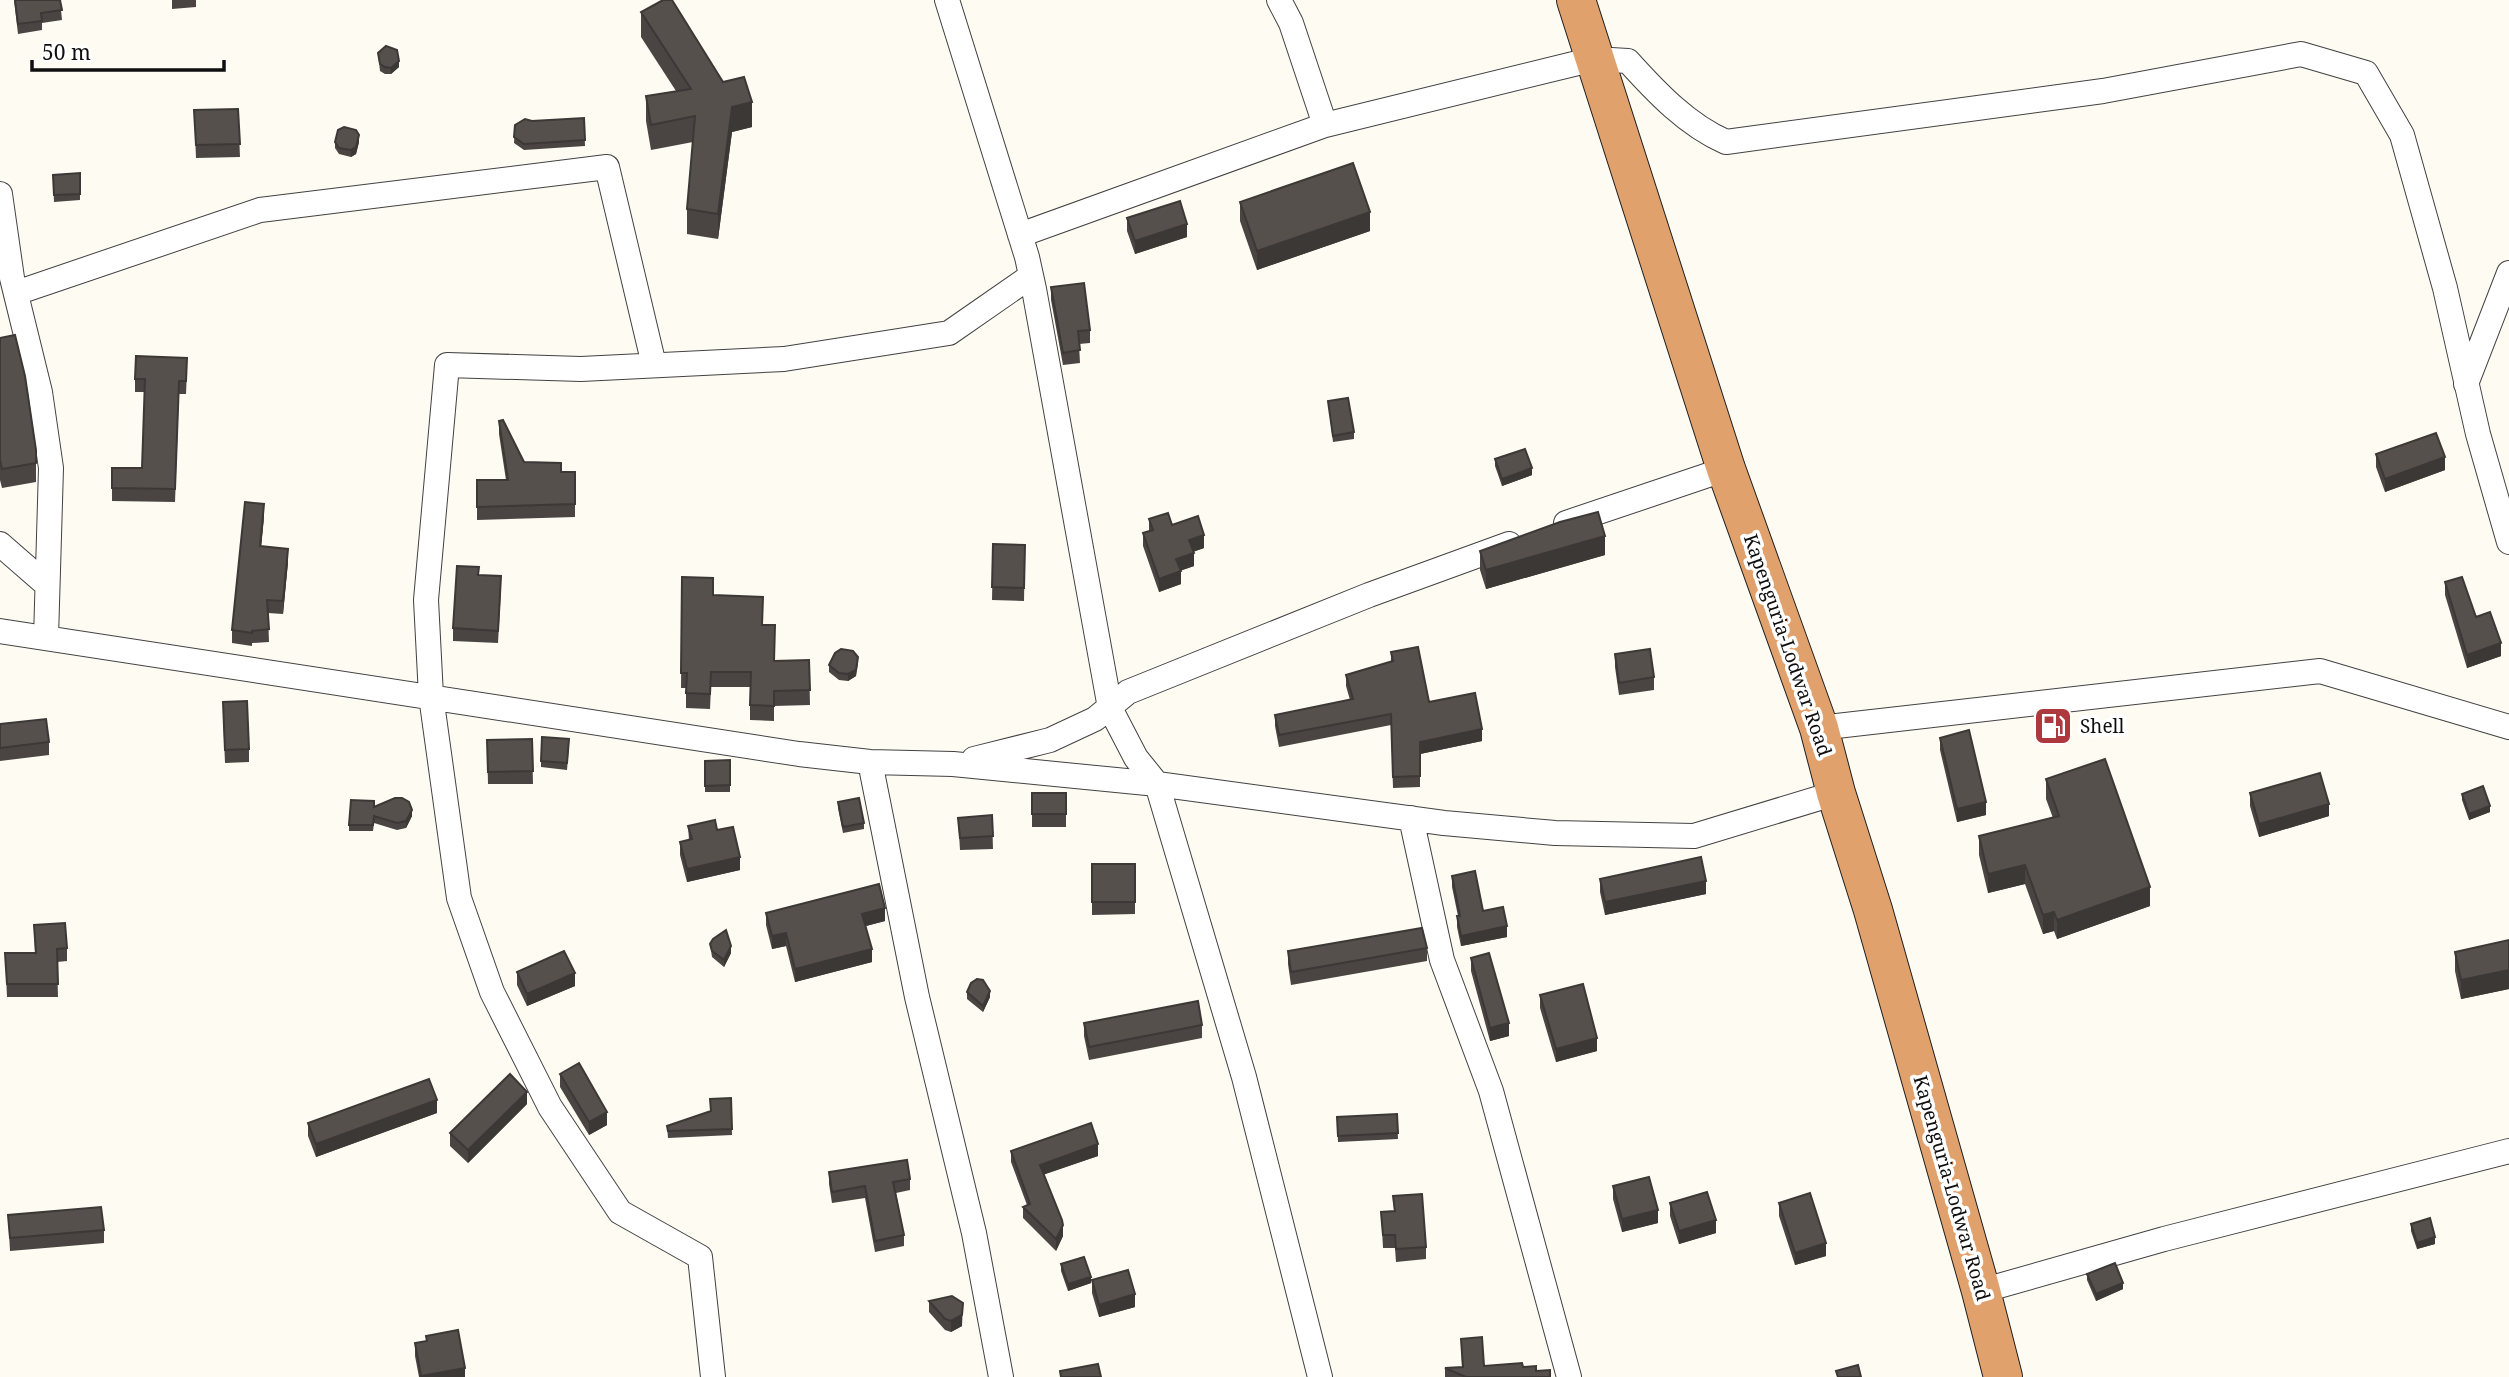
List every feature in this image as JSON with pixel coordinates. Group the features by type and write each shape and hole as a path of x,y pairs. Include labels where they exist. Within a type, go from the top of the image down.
{"highway":[{"name":"Kapenguria-Lodwar Road","path":"1576,0 1726,469 1819,728 1981,1291 2003,1377"}],"street":[{"path":"947,0 1031,276 1110,708 1136,758 1157,784 1244,1077 1320,1377"},
{"path":"1279,0 1291,23 1325,125"},
{"path":"1020,234 1325,125 1594,60 1628,61 1658,94 1704,133 1727,142 2103,90 2301,54 2366,74 2402,135 2445,288 2478,434 2509,542"},
{"path":"16,293 260,210 607,167 654,365"},
{"path":"0,194 16,293 40,392 51,468 46,638"},
{"path":"2466,384 2509,273"},
{"path":"713,1377 701,1257 620,1212 550,1107 492,992 459,898 431,696 426,600 447,365 581,369 784,359 949,333 1031,276"},
{"path":"953,764 1050,740 1095,719 1128,692 1369,595 1544,531 1726,469"},
{"path":"0,544 47,585"},
{"path":"0,631 431,696 532,714 870,762 953,764 1157,784 1411,818 1555,833 1693,836 1836,793"},
{"path":"1819,728 2320,671 2509,727"},
{"path":"870,762 917,997 974,1233 1001,1377"},
{"path":"1411,818 1442,960 1491,1091 1569,1377"},
{"path":"1981,1291 2164,1239 2509,1151"}],"building":[{"path":"15,0 60,0 62,10 41,13 42,21 18,24"},
{"path":"663,0 672,0 723,82 744,77 752,102 732,107 718,214 687,209 695,116 651,125 646,96 691,89 641,12"},
{"path":"386,46 397,50 399,61 391,68 380,64 378,53"},
{"path":"238,109 240,144 196,145 194,110"},
{"path":"584,118 585,140 524,144 514,137 515,125 525,119 532,121"},
{"path":"344,127 356,130 359,135 356,147 351,150 339,148 335,142 338,130"},
{"path":"1353,163 1370,212 1257,251 1240,202"},
{"path":"80,173 80,194 54,195 53,175"},
{"path":"1180,201 1187,224 1135,241 1127,218"},
{"path":"1084,283 1090,330 1078,331 1080,350 1063,353 1051,287"},
{"path":"15,335 25,376 36,463 2,469 0,338"},
{"path":"136,356 187,358 186,381 179,381 175,489 112,488 112,468 142,468 145,379 135,379"},
{"path":"1348,398 1354,432 1333,436 1328,401"},
{"path":"503,420 524,462 561,463 561,472 575,472 575,504 477,507 477,480 508,480 499,421"},
{"path":"2436,433 2445,457 2385,479 2376,454"},
{"path":"1525,449 1532,468 1502,479 1495,459"},
{"path":"245,502 264,504 260,546 288,549 283,601 267,600 269,629 252,633 232,630"},
{"path":"1598,512 1605,536 1486,570 1480,551 1560,522"},
{"path":"1168,513 1172,525 1198,516 1204,535 1189,540 1194,553 1176,559 1181,571 1159,579 1143,533 1153,530 1149,519"},
{"path":"993,544 1025,545 1024,588 992,587"},
{"path":"457,566 479,567 478,575 501,576 498,631 453,628"},
{"path":"682,577 713,578 713,595 763,597 762,625 775,625 774,661 809,660 810,690 774,691 774,706 750,705 751,672 711,672 710,694 686,693 687,673 681,673"},
{"path":"2462,577 2476,617 2490,612 2501,643 2467,655 2445,582"},
{"path":"1418,647 1429,702 1475,693 1482,729 1420,742 1420,776 1393,777 1391,714 1279,735 1275,715 1353,699 1346,675 1393,661 1391,652"},
{"path":"841,649 853,651 858,657 856,670 848,674 839,673 829,665 835,653"},
{"path":"1650,649 1654,677 1619,683 1615,654"},
{"path":"247,701 249,749 225,750 223,702"},
{"path":"46,719 49,742 0,748 0,724"},
{"path":"1969,730 1986,802 1957,809 1940,738"},
{"path":"542,737 569,739 567,763 541,761"},
{"path":"532,739 533,771 488,772 487,740"},
{"path":"2105,759 2150,887 2057,920 2054,912 2043,915 2025,865 1988,874 1979,836 2059,816 2046,779"},
{"path":"730,760 730,785 705,786 705,761"},
{"path":"2320,773 2329,804 2259,824 2250,793"},
{"path":"2483,786 2490,806 2469,814 2462,794"},
{"path":"1032,793 1066,793 1066,814 1032,814"},
{"path":"395,798 409,802 412,810 406,821 397,823 374,816 373,825 349,825 351,800 374,801 374,807"},
{"path":"859,798 864,823 843,827 838,802"},
{"path":"992,815 993,836 960,838 958,818"},
{"path":"715,820 717,830 733,827 740,857 687,869 680,842 692,839 688,826"},
{"path":"1701,857 1706,881 1605,902 1600,879"},
{"path":"1092,864 1135,864 1135,902 1092,902"},
{"path":"1475,871 1483,911 1503,907 1507,926 1461,936 1452,876"},
{"path":"879,884 885,908 862,914 872,949 795,969 786,933 772,936 766,913"},
{"path":"65,923 67,948 57,949 58,984 7,984 5,953 36,953 34,925"},
{"path":"1422,928 1427,948 1291,972 1288,951"},
{"path":"726,930 731,946 724,960 712,951 710,944"},
{"path":"2509,940 2509,970 2461,980 2455,952"},
{"path":"564,951 575,973 527,994 517,972"},
{"path":"1489,953 1509,1023 1490,1028 1471,958"},
{"path":"977,979 983,980 990,991 983,1006 967,992 971,983"},
{"path":"1583,984 1597,1038 1556,1049 1540,995"},
{"path":"1198,1001 1202,1025 1089,1047 1084,1023"},
{"path":"579,1063 607,1112 589,1122 560,1074"},
{"path":"510,1074 527,1092 468,1150 450,1133"},
{"path":"429,1079 437,1100 316,1144 308,1123"},
{"path":"731,1098 732,1129 668,1131 667,1126 711,1111 710,1099"},
{"path":"1397,1114 1398,1133 1338,1136 1337,1117"},
{"path":"1091,1123 1098,1144 1040,1165 1062,1220 1063,1225 1056,1239 1023,1207 1030,1204 1011,1151"},
{"path":"907,1160 910,1179 893,1182 904,1235 875,1241 865,1186 832,1192 829,1172"},
{"path":"1649,1177 1658,1210 1622,1219 1613,1186"},
{"path":"1707,1192 1716,1220 1679,1231 1670,1203"},
{"path":"1810,1193 1826,1243 1795,1253 1779,1203"},
{"path":"1422,1194 1426,1247 1396,1249 1395,1235 1383,1235 1381,1212 1395,1211 1393,1196"},
{"path":"101,1207 104,1230 10,1238 8,1215"},
{"path":"2430,1218 2435,1237 2417,1243 2411,1224"},
{"path":"1084,1257 1091,1277 1068,1284 1061,1264"},
{"path":"2115,1263 2123,1283 2096,1294 2087,1274"},
{"path":"1128,1270 1135,1294 1099,1305 1092,1280"},
{"path":"952,1296 963,1303 962,1315 951,1321 945,1319 929,1301"},
{"path":"458,1330 465,1368 421,1376 415,1343 427,1341 426,1336"},
{"path":"1482,1337 1484,1366 1522,1363 1523,1367 1536,1366 1536,1371 1550,1370 1550,1377 1466,1377 1445,1368 1463,1367 1461,1339"},
{"path":"1098,1364 1101,1377 1061,1377 1060,1371"},
{"path":"1858,1365 1861,1377 1838,1377 1836,1371"}],"place":[{"name":"Shell","path":"2053,726"}]}
